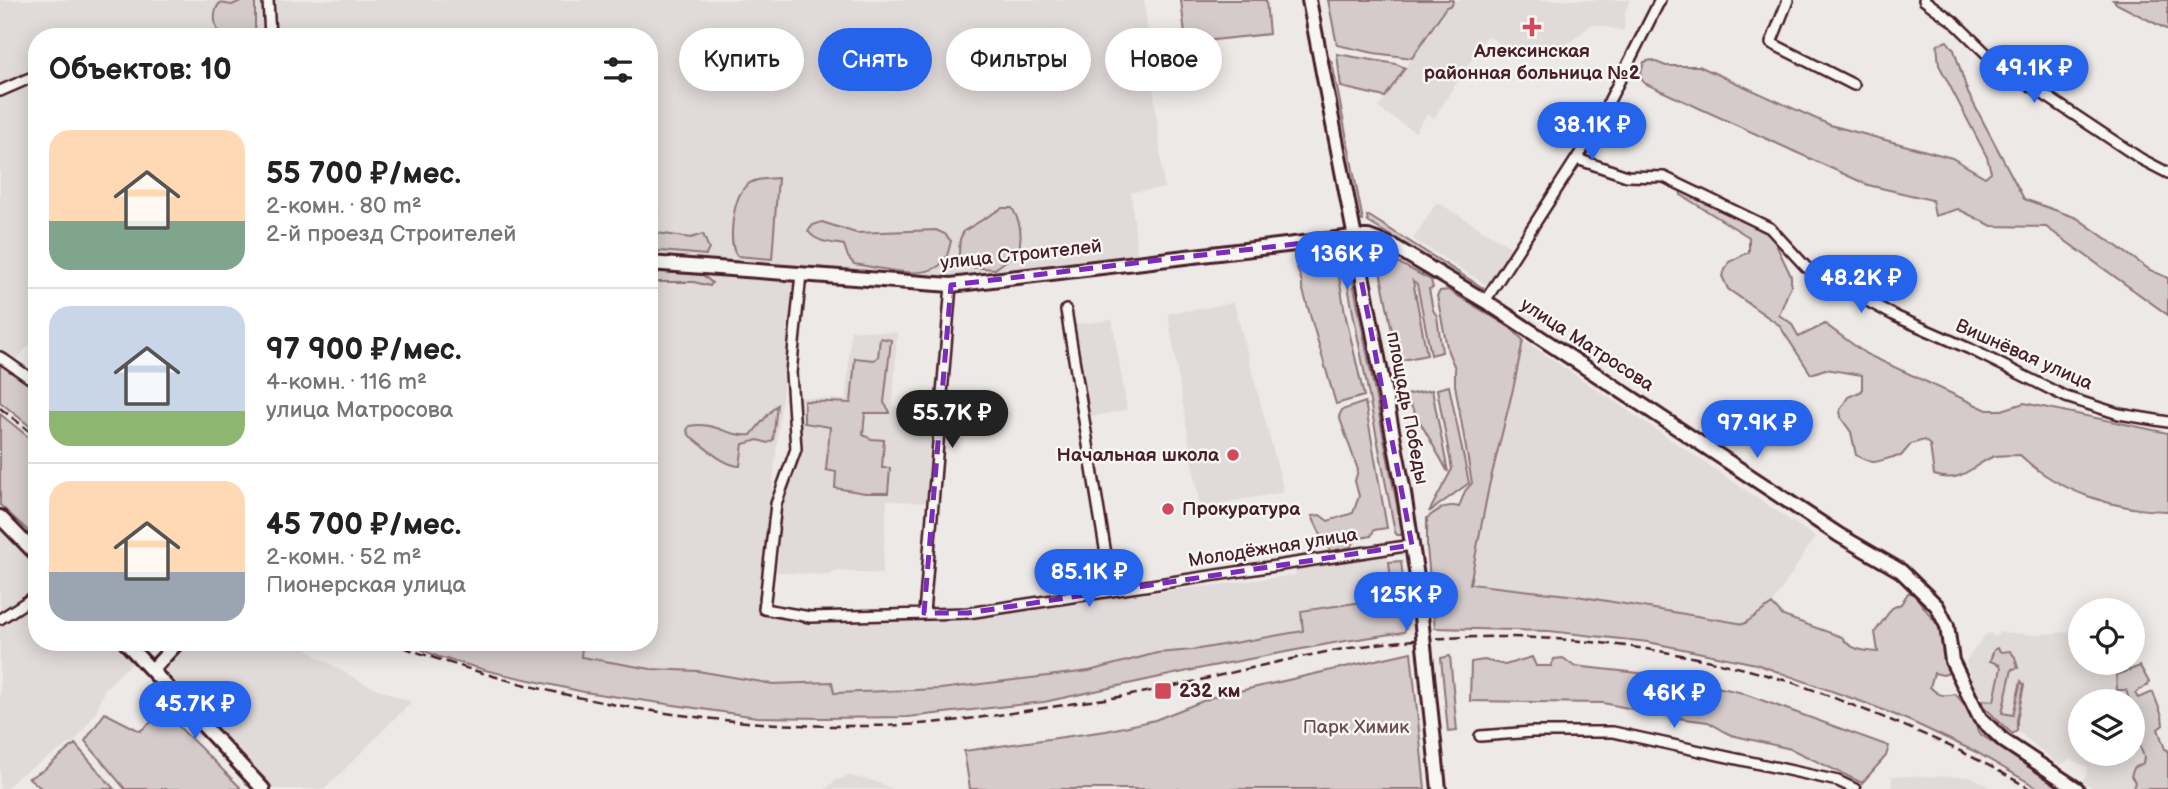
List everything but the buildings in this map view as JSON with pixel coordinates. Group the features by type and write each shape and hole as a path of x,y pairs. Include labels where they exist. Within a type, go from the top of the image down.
{"main road":[{"name":"площадь Победы","path":"1309,0 1353,237 1404,487 1417,577 1439,789"},
{"name":"улица Строителей","path":"658,264 951,285 1353,237"},
{"name":"улица Матросова","path":"1353,237 1368,237 1393,246 1485,301 1839,535 1901,571 1937,606 1947,626 1952,662 1980,718 2004,741 2077,789"},
{"path":"0,517 28,546"},
{"path":"134,651 264,789"},
{"path":"152,670 170,651"}],"street":[{"path":"268,0 270,28"},
{"path":"1485,301 1593,133 1660,0"},
{"path":"1788,0 1771,43 1854,85"},
{"path":"1924,0 1954,22 1995,62 2141,159 2168,173"},
{"path":"0,91 28,79"},
{"name":"Вишнёвая улица","path":"1577,159 1626,176 1664,177 1770,228 1806,267 1897,317 1970,349 2066,397 2119,414 2168,422"},
{"name":"Молодёжная улица","path":"801,274 791,373 796,449 776,504 764,610 810,617 968,613 1412,545"},
{"path":"924,613 951,285"},
{"path":"1066,310 1112,591"},
{"path":"0,357 28,377"},
{"path":"0,619 28,601"},
{"path":"1480,736 1532,732 1613,732 1838,780 1855,789"}],"highlighted area":[{"path":"1353,237 1412,545 968,613 924,613 951,285"}],"shaded area":[{"path":"0,0 1144,0 1147,28 1105,28 1105,91 1154,91 1164,188 1131,192 1138,265 993,288 794,282 759,612 809,622 1024,609 1296,575 1294,565 1387,550 1392,589 1389,598 1301,611 1303,631 1193,650 1157,653 1089,671 902,692 897,689 834,693 832,683 773,684 744,681 698,671 651,669 547,651 658,651 658,28 28,28 28,347 8,368 0,361"},
{"path":"1443,0 1630,0 1625,12 1624,31 1592,24 1563,48 1507,49 1487,35 1434,118 1427,114 1415,132 1378,108 1415,53"},
{"path":"1437,202 1512,248 1487,285 1413,239"},
{"path":"1234,303 1284,492 1200,507 1168,314"},
{"path":"1112,320 1127,410 1087,417 1071,325"},
{"path":"851,330 897,333 893,406 935,409 928,503 887,500 882,574 777,572 782,493 796,461 796,397 846,400"},
{"path":"1523,340 1815,537 1770,607 1744,624 1577,596 1469,584"},
{"path":"0,524 28,553 28,596 0,614"},
{"path":"28,605 28,651 124,651 134,661 105,688 95,714 76,740 20,775 5,789 0,789 0,622"},
{"path":"2000,632 2034,635 2068,632 2068,675 2123,675 2128,689 2068,689 2068,760 2060,765 1982,700 1982,696 1976,693 1966,661 1986,634 1990,633 1996,637"},
{"path":"179,651 310,651 363,683 411,702 325,789 274,789 163,668"},
{"path":"2086,766 2141,766 2133,789 2095,789 2083,781 2088,767"},
{"path":"850,776 893,789 826,789 836,780"},
{"path":"1892,776 1972,777 1994,789 1892,789"}],"green space":[{"path":"243,0 255,0 255,28 217,28 217,6 220,3 232,5"},
{"path":"1181,0 1266,0 1269,34 1222,39 1222,28 1184,28"},
{"path":"1328,0 1453,0 1412,58 1337,45"},
{"path":"2113,0 2168,0 2168,30 2117,4"},
{"path":"1947,41 1954,50 1968,93 2024,199 2077,218 2150,270 2168,278 2168,315 2046,227 1992,226 1958,209 1935,216 1932,200 1868,185 1644,83 1640,76 1644,62 1651,60 1666,66 1699,66 1830,125 1952,158 1985,177 1991,172 1987,157 1939,65 1937,45"},
{"path":"1337,54 1396,64 1405,68 1385,97 1341,87"},
{"path":"1327,57 1332,62 1363,221 1359,220"},
{"path":"778,178 772,259 737,256 732,231 741,192 753,182"},
{"path":"1680,188 1770,232 1791,276 1791,285 1779,315 1791,323 1799,337 1825,324 1866,354 1987,410 2002,410 2024,403 2168,433 2168,511 2109,503 2070,489 2035,468 2020,455 1992,457 1959,476 1944,477 1934,475 1930,445 1924,440 1911,444 1901,456 1878,462 1856,455 1851,432 1841,418 1840,410 1848,397 1862,391 1862,375 1825,369 1811,374 1779,325 1728,289 1722,276 1729,262 1749,252 1749,237 1681,195"},
{"path":"1002,208 1012,208 1017,219 1021,235 1018,252 995,269 958,266 960,239 964,231"},
{"path":"1367,216 1483,288 1477,289 1368,222"},
{"path":"822,222 856,233 936,230 951,241 944,261 936,268 902,272 854,264 844,245 815,238 808,231 813,225"},
{"path":"658,233 691,238 703,234 709,249 706,255 658,251"},
{"path":"1327,249 1335,252 1345,313 1364,396 1336,404 1296,263 1299,254"},
{"path":"1376,251 1431,280 1433,288 1429,289 1433,310 1437,316 1442,352 1431,355 1417,284 1413,281 1427,355 1398,361"},
{"path":"1345,252 1348,256 1401,535 1395,532 1342,255"},
{"path":"658,272 703,275 712,283 710,286 694,282 658,282"},
{"path":"1448,290 1511,328 1523,340 1489,486 1470,584 1577,596 1744,624 1772,604 1783,616 1842,637 1849,645 1858,649 1878,652 1875,632 1892,608 1901,604 1908,593 1913,593 1939,627 1949,673 1934,673 1930,687 1941,695 1955,694 1969,709 1979,733 2061,789 2040,789 1976,752 1910,721 1756,664 1648,642 1549,631 1435,628 1427,548 1427,518 1445,507 1459,507 1465,491 1472,483 1455,385 1455,368 1448,352 1437,296 1440,291"},
{"path":"880,338 891,340 884,403 889,413 865,413 863,435 884,440 882,468 890,468 888,493 865,493 835,488 836,472 826,470 830,427 804,423 804,401 851,403 855,358 874,360 878,357"},
{"path":"0,361 28,381 28,425 0,402"},
{"path":"1449,386 1469,483 1429,512 1452,469 1437,389"},
{"path":"1432,390 1448,472 1405,395"},
{"path":"1365,402 1387,528 1374,530 1371,536 1356,539 1351,547 1331,551 1312,516 1320,515 1328,521 1353,513 1359,496 1355,481 1358,470 1339,416 1342,410"},
{"path":"777,405 773,440 768,443 758,440 743,444 740,466 720,459 687,431 689,426 698,425 751,435"},
{"path":"0,414 28,437 28,531 0,505"},
{"path":"1401,561 1408,624 1404,632 1207,667 1044,702 908,717 757,717 584,692 489,671 425,651 582,651 581,657 651,669 698,671 773,684 832,682 834,693 940,689 1089,671 1157,653 1193,650 1303,631 1301,611 1389,598 1392,589 1389,562"},
{"path":"1997,648 2001,652 2010,651 2018,668 2012,669 2002,713 2013,715 2021,681 2024,685 2017,731 2012,734 1981,704 1984,700 1994,701 2001,668 1990,661"},
{"name":"Парк Химик","path":"1411,652 1425,789 970,789 964,751 1106,731 1155,720 1213,697"},
{"path":"1450,656 1457,731 1448,732 1441,658"},
{"path":"1532,657 1536,666 1551,666 1554,659 1563,658 1574,666 1667,676 1739,692 1889,746 1886,756 1862,783 1791,749 1731,735 1708,722 1603,703 1470,701 1471,662 1484,660 1505,665"},
{"path":"2116,675 2145,675 2149,682 2142,689 2117,689"},
{"path":"2153,692 2162,716 2163,725 2158,729 2165,749 2168,750 2168,789 2133,789 2135,782 2131,776 2134,768 2145,766 2145,695"},
{"path":"164,712 240,787 125,789 85,741 105,713 140,731"},
{"path":"75,744 114,789 42,789 29,778 45,769"}],"railway":[{"path":"0,408 28,430"},
{"path":"415,651 515,682 642,709 772,724 837,726 944,722 1114,698 1305,656 1414,640 1466,637 1570,640 1674,654 1725,664 1786,681 1932,738 2030,789"}],"place":[{"name":"Алексинская районная больница №2","path":"1532,27"},
{"name":"Начальная школа","path":"1233,455"},
{"name":"Прокуратура","path":"1168,509"},
{"name":"232 км","path":"1163,691"}]}
